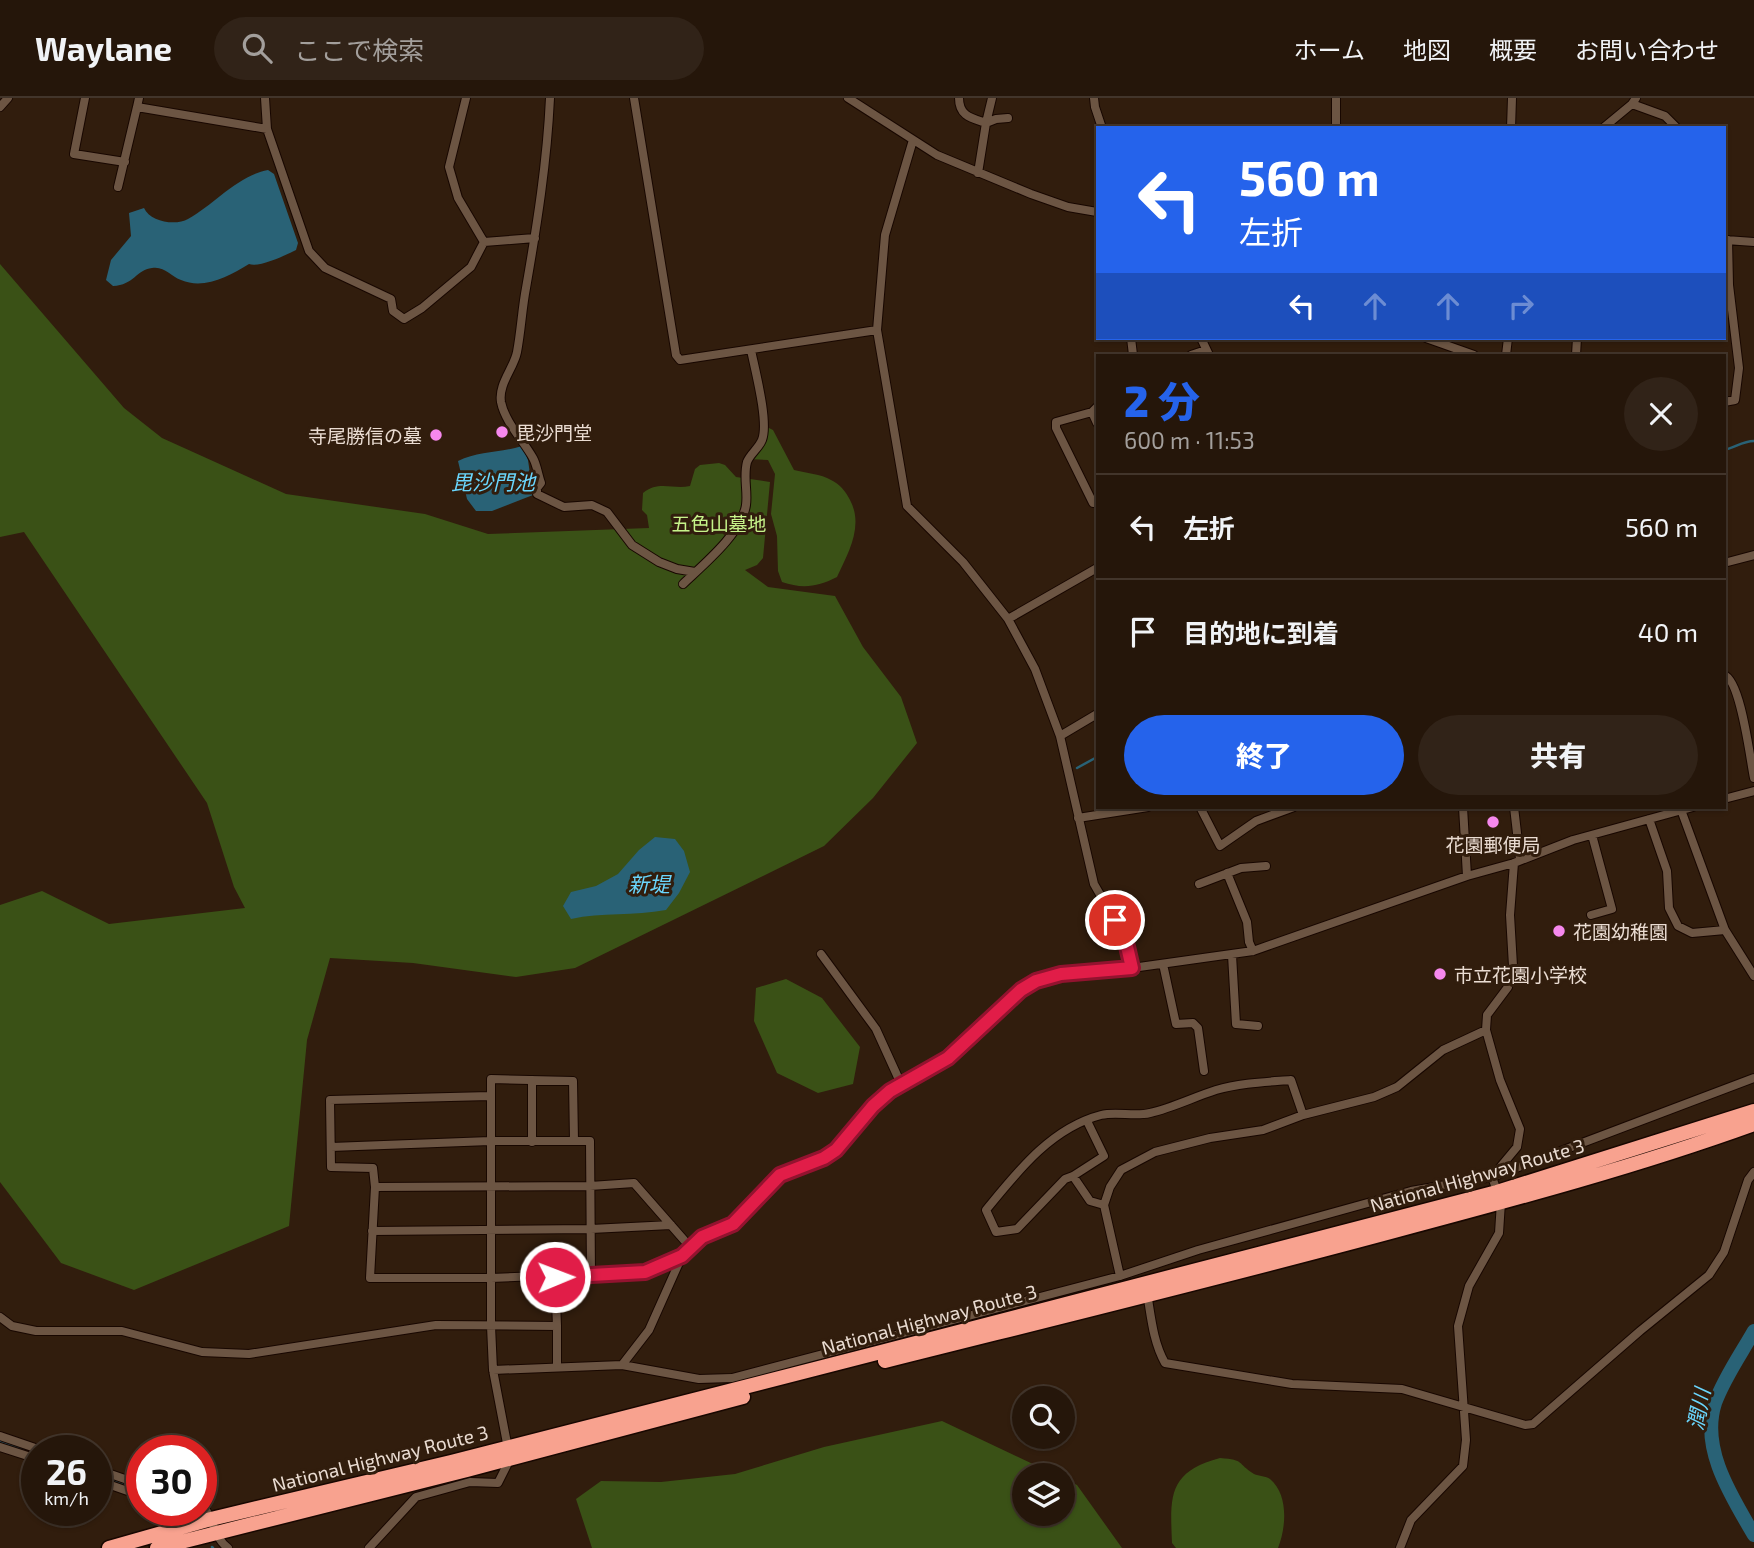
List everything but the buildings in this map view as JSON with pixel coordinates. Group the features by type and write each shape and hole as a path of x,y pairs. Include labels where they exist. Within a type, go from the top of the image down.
{"highway":[{"name":"National Highway Route 3","path":"1499,1197 1754,1111"},
{"name":"National Highway Route 3","path":"217,1525 509,1453 1143,1283 1499,1197 1695,1145 1754,1124"},
{"name":"National Highway Route 3","path":"109,1548 214,1526"},
{"name":"National Highway Route 3","path":"157,1548 214,1526"}],"street":[{"path":"0,107 8,98"},
{"path":"85,98 74,154 125,162"},
{"path":"265,98 267,129 309,251 325,268 391,299 393,311 404,319 422,308 471,267 484,242"},
{"path":"466,98 449,166 458,198 484,242"},
{"path":"550,98 536,238 525,291 517,356 505,380 501,400 507,417 534,459 541,483 537,494 564,507 592,505 607,512 632,545 659,562 695,572"},
{"path":"634,98 676,355 680,360 877,330"},
{"path":"848,98 937,155 1068,207 1096,212"},
{"path":"959,98 959,106 967,117 986,123 1008,118"},
{"path":"978,173 992,98"},
{"path":"1094,98 1101,126"},
{"path":"1336,98 1336,126"},
{"path":"1511,126 1512,98"},
{"path":"1605,126 1634,101 1665,116 1675,126"},
{"path":"118,187 138,103 267,129"},
{"path":"913,141 885,235 877,330 907,506 962,562 1008,619 1035,669 1060,736 1094,884 1125,938 1132,968"},
{"path":"484,242 536,238"},
{"path":"1726,402 1735,400 1738,368 1726,240 1754,242"},
{"path":"1431,340 1471,354"},
{"path":"1452,348 1454,340"},
{"path":"683,584 737,527 744,516 748,459 763,439 763,412 751,350"},
{"path":"1094,409 1056,422 1056,428 1093,503 1096,503"},
{"path":"1726,562 1754,555"},
{"path":"1008,619 1096,569"},
{"path":"1726,675 1731,679 1737,692 1754,778"},
{"path":"1060,736 1096,715"},
{"path":"1726,798 1754,791"},
{"path":"1078,818 1135,809"},
{"path":"1200,809 1220,846 1256,821 1289,809"},
{"path":"1463,809 1467,876"},
{"path":"1492,1177 1517,1147 1520,1129 1500,1080 1486,1030 1487,1015 1508,987 1513,966 1510,915 1517,861 1514,809"},
{"path":"490,1096 330,1100 331,1167 373,1168 375,1187 370,1278 555,1277 645,1272 682,1256 702,1237 733,1224 780,1175 824,1158 836,1150 873,1106 901,1084 948,1058 1021,990 1036,981 1061,974 1132,968 1253,951 1467,876 1678,809"},
{"path":"1681,809 1725,930 1754,976"},
{"path":"1649,819 1667,871 1669,908 1678,926 1692,933 1725,930"},
{"path":"1591,915 1612,909 1592,835"},
{"path":"1199,884 1241,868 1266,866"},
{"path":"1227,873 1247,922 1253,951"},
{"path":"821,954 876,1029 901,1084"},
{"path":"1232,955 1236,1024 1258,1026"},
{"path":"1163,964 1176,1024 1193,1023 1198,1028 1203,1071"},
{"path":"1121,1276 1104,1205 1121,1171 1155,1152 1210,1138 1263,1130 1303,1115 1374,1097 1397,1087 1443,1050 1486,1030"},
{"path":"493,1370 622,1365 699,1379 733,1378 1121,1276 1143,1283 1198,1250 1411,1191 1492,1177 1754,1078"},
{"path":"369,1548 416,1497 470,1482 498,1483 509,1453 493,1370 491,1079 573,1081 574,1141"},
{"path":"532,1080 532,1142"},
{"path":"1087,1121 1104,1156 1073,1177 1065,1179 1017,1229 996,1232 986,1210 1035,1154 1063,1132 1087,1121 1102,1115 1148,1114 1218,1090 1291,1080 1303,1115"},
{"path":"331,1147 490,1141 590,1141 591,1276"},
{"path":"1143,1283 1160,1355 1165,1363 1292,1384 1402,1389 1525,1425 1533,1424 1709,1275 1724,1252 1748,1180 1754,1172"},
{"path":"1073,1177 1090,1201 1104,1205"},
{"path":"1400,1548 1411,1520 1463,1466 1466,1440 1458,1326 1469,1286 1499,1233 1499,1197 1492,1177"},
{"path":"375,1187 590,1186 634,1183 691,1248"},
{"path":"372,1231 591,1229 671,1225"},
{"path":"622,1365 649,1329 682,1256"},
{"path":"555,1277 557,1367"},
{"path":"0,1317 12,1326 36,1331 122,1331 202,1352 249,1354 436,1325 557,1326"},
{"path":"0,1436 21,1443"},
{"path":"0,1447 21,1454"},
{"path":"214,1526 228,1548"}],"green space":[{"name":"五色山墓地","path":"0,264 124,408 162,438 286,494 425,514 488,534 649,528 647,515 642,510 643,493 660,486 690,486 695,469 700,465 719,463 725,465 736,477 770,482 763,558 757,565 745,570 768,587 835,596 863,647 901,697 917,743 873,798 824,846 575,968 516,977 413,963 330,958 307,1040 289,1226 134,1290 61,1263 0,1182 0,905 42,891 109,924 245,908 234,887 207,803 24,532 0,537"},
{"path":"763,425 773,430 794,470 823,476 842,489 850,500 854,510 855,529 846,559 837,577 817,585 796,586 782,582 778,571 777,536 771,514 775,474 768,460 748,459 763,439"},
{"path":"786,979 822,998 860,1047 853,1084 818,1093 777,1073 754,1021 756,988"},
{"path":"942,1421 1031,1463 1012,1463 1012,1526 1075,1526 1075,1484 1122,1548 592,1548 576,1499 601,1481 661,1482 735,1474 824,1447"},
{"path":"1220,1458 1237,1461 1254,1474 1267,1477 1276,1486 1284,1512 1283,1531 1278,1548 1176,1548 1172,1543 1171,1512 1176,1488 1181,1479 1203,1464"}],"water":[{"path":"268,170 274,174 298,243 296,250 266,263 249,264 225,277 207,282 190,283 157,268 147,269 120,285 113,286 106,280 111,260 131,236 129,213 144,208 157,219 183,221 246,178"},
{"name":"毘沙門池","path":"522,446 528,460 533,495 492,511 476,511 467,499 458,461 473,455"},
{"name":"新堤","path":"655,837 675,839 684,851 690,872 666,910 571,919 563,906 571,892 596,886 618,874 639,850"}],"waterway":[{"path":"1726,449 1754,441"},
{"path":"1077,768 1096,758"},
{"name":"潤川","path":"1754,1331 1723,1384 1711,1420 1715,1455 1721,1472 1754,1535"},
{"path":"0,1441 21,1448"},
{"path":"112,1479 126,1484"}],"place":[{"name":"毘沙門堂","path":"502,432"},
{"name":"寺尾勝信の墓","path":"436,435"},
{"name":"花園郵便局","path":"1493,822"},
{"name":"花園幼稚園","path":"1559,931"},
{"name":"市立花園小学校","path":"1440,974"}],"route":[{"path":"555,1277 645,1272 682,1256 702,1237 733,1224 780,1175 824,1158 836,1150 873,1106 890,1091 948,1058 1021,990 1036,981 1061,974 1132,968 1125,938 1115,920"}]}
